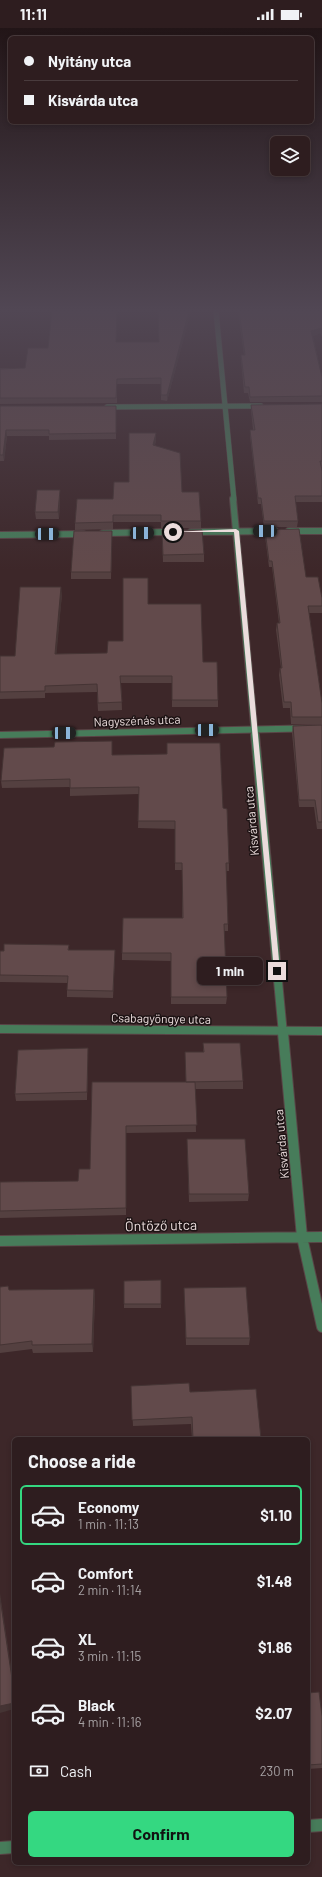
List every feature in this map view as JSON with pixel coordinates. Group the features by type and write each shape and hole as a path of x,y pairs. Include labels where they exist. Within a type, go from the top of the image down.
{"street":[{"name":"Kisvárda utca","path":"224,397 302,1237 322,1327"},
{"path":"101,407 270,406"},
{"path":"95,534 322,531"},
{"path":"0,536 87,534"},
{"name":"Nagyszénás utca","path":"0,735 255,728 322,728"},
{"name":"Csabagyöngye utca","path":"0,1029 322,1031"},
{"name":"Öntöző utca","path":"0,1241 322,1237"},
{"path":"310,1826 322,1825"},
{"path":"0,1848 12,1847"}],"building":[{"path":"0,397 116,397 116,398"},
{"path":"322,404 322,461 320,461 322,471 322,496 295,496 298,521 264,521 261,498 258,498 250,430 255,430 251,405"},
{"path":"0,406 116,406 116,433 49,434 49,430 6,430 3,455 0,455"},
{"path":"129,433 156,433 153,445 180,453 182,492 199,492 201,521 161,521 161,515 113,515 113,522 75,523 77,499 113,499 114,482 129,482"},
{"path":"37,490 60,490 58,512 35,512"},
{"path":"299,529 306,577 318,577 322,598 322,606 308,606 322,703 322,717 292,717 291,702 284,702 277,623 280,623 272,561 269,561 265,530"},
{"path":"162,530 202,530 204,554 163,555"},
{"path":"74,531 112,531 111,572 71,572"},
{"path":"123,578 148,578 148,604 201,604 203,662 217,662 218,700 172,700 172,676 120,676 122,702 98,703 97,684 45,686 45,691 0,692 0,656 15,656 20,587 61,587 55,654 107,653 108,641 123,641"},
{"path":"322,725 322,822 318,822 315,800 299,800 293,726"},
{"path":"112,741 112,755 167,754 167,743 220,743 223,808 227,809 229,863 226,863 228,924 224,924 227,997 171,997 171,953 122,953 123,918 183,918 182,863 175,863 175,821 138,821 139,787 70,788 70,779 1,781 4,748 54,747 55,742"},
{"path":"4,944 69,945 68,950 115,950 113,991 67,990 68,976 0,975 0,951 4,951"},
{"path":"203,1043 240,1043 243,1081 186,1082 185,1052 204,1052"},
{"path":"88,1048 87,1092 15,1094 18,1050"},
{"path":"92,1082 195,1082 197,1125 126,1126 126,1208 0,1211 0,1182 78,1181 79,1169 90,1169"},
{"path":"187,1139 245,1139 249,1194 189,1194"},
{"path":"161,1280 161,1304 124,1304 124,1281"},
{"path":"8,1286 9,1290 94,1289 92,1344 32,1345 32,1341 0,1345 0,1287"},
{"path":"246,1287 250,1338 186,1338 184,1288"},
{"path":"189,1383 190,1392 256,1389 261,1437 193,1437 192,1417 132,1420 131,1386"},
{"path":"0,1598 12,1679 12,1703 0,1706"},
{"path":"319,1692 322,1716 322,1764 310,1765 310,1693"}],"route":[{"path":"173,532 236,531 277,971"}]}
